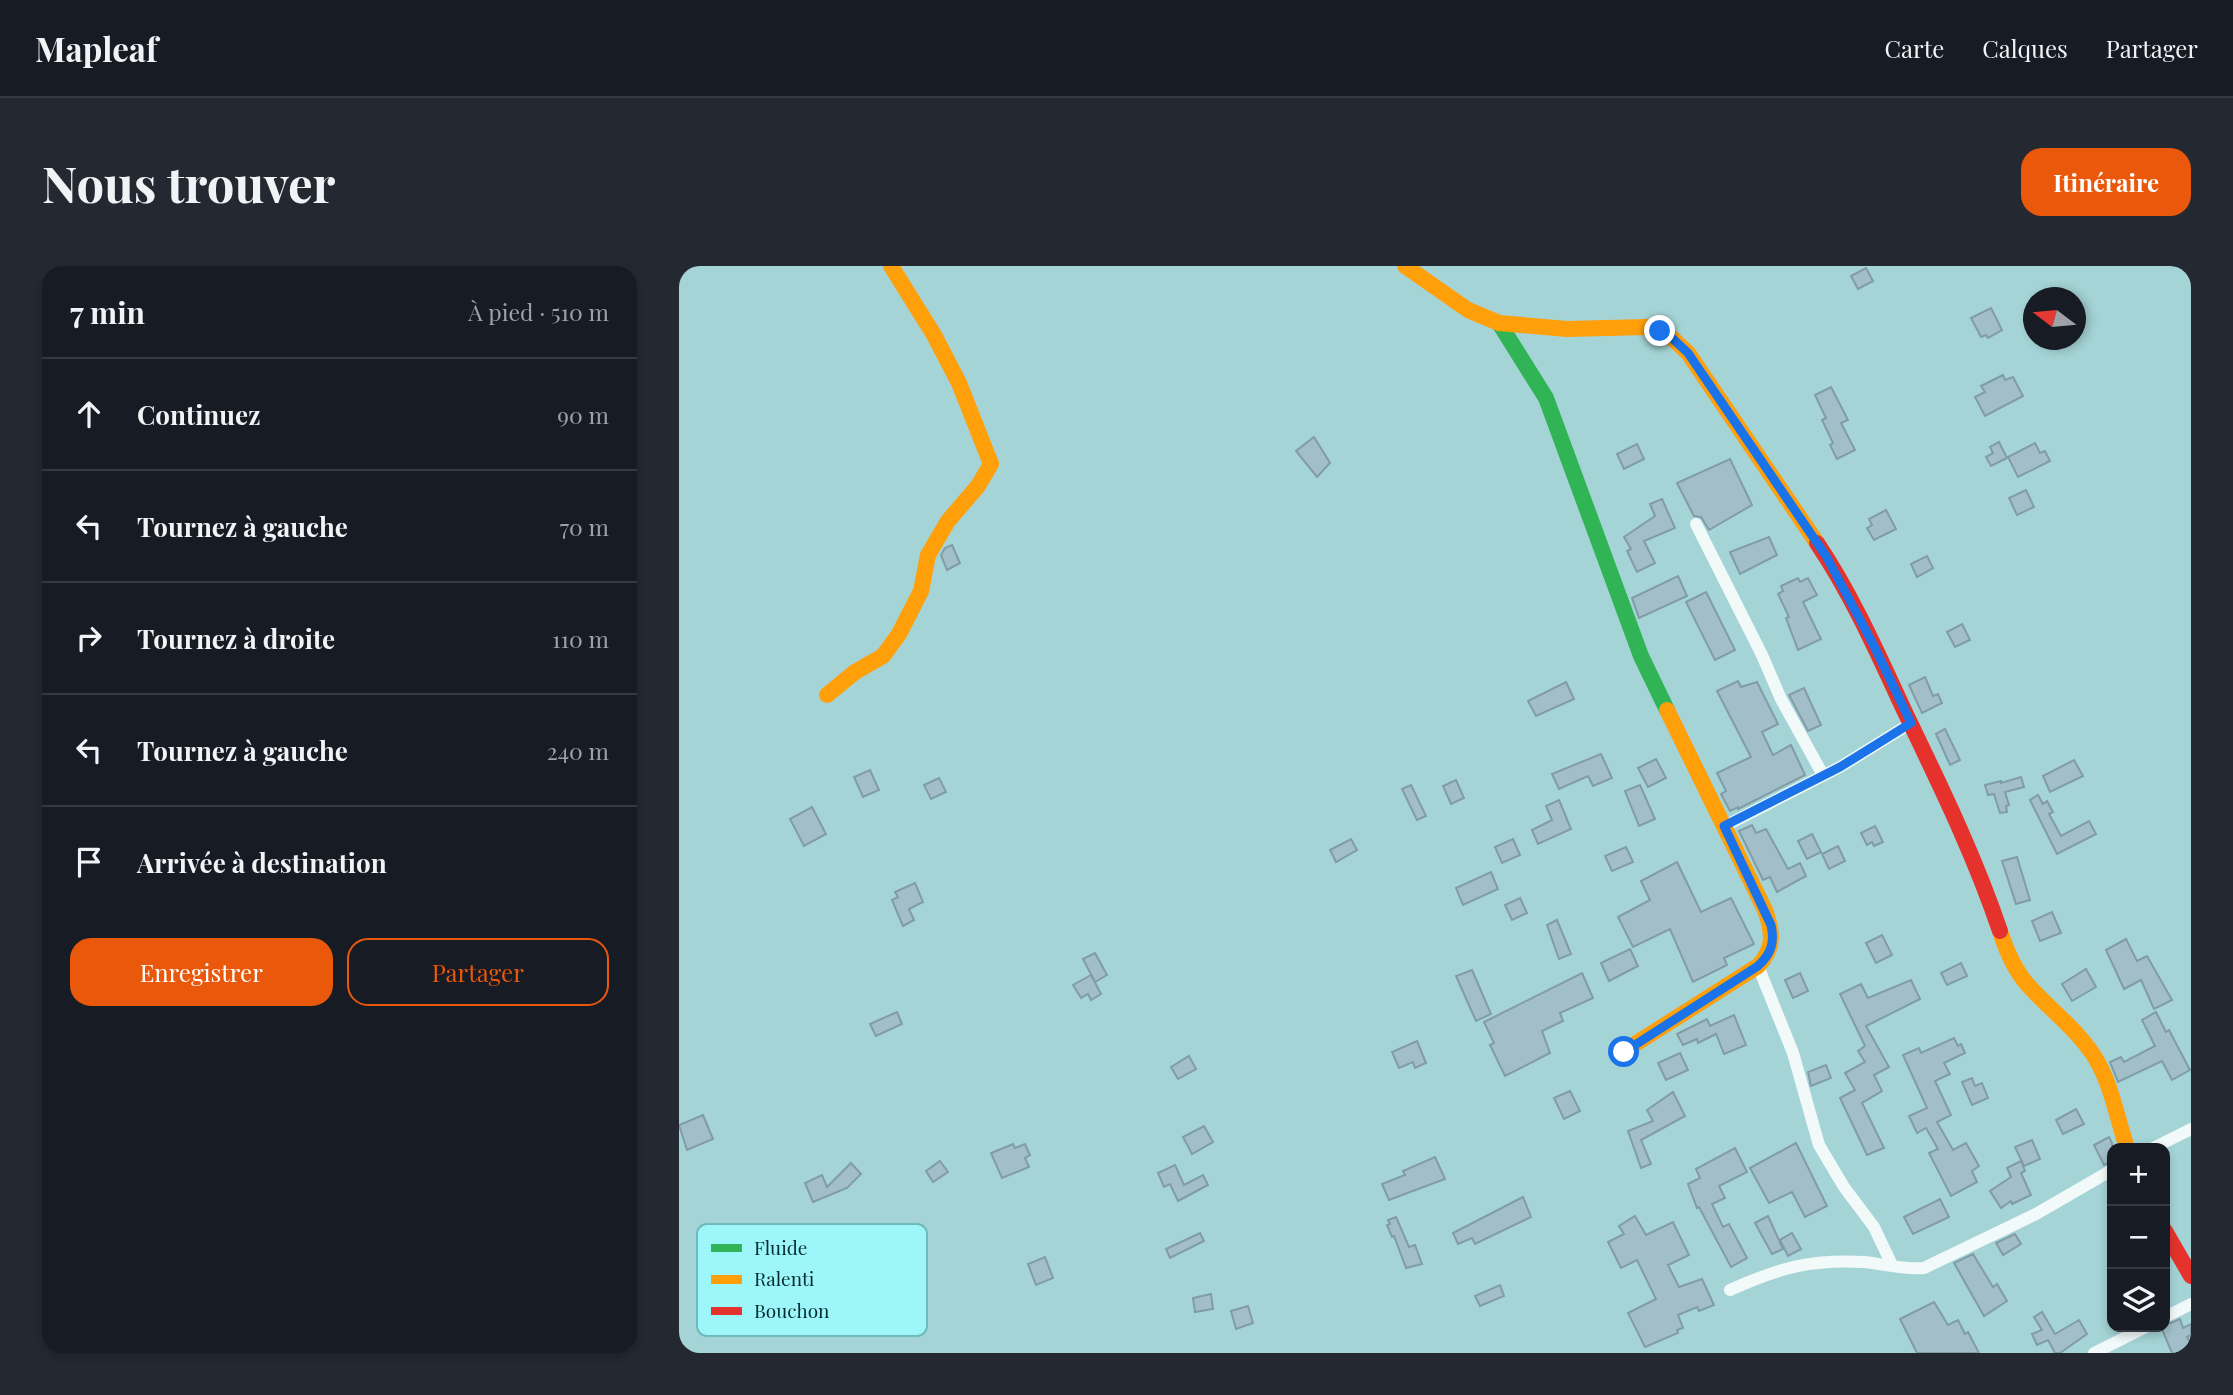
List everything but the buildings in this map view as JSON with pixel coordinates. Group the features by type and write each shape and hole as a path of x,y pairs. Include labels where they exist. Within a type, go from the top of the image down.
{"street":[{"path":"827,695 855,672 883,656 899,634 921,591 928,555 948,521 978,486 991,464 959,383 934,335 891,266"},
{"path":"1405,266 1468,310 1499,323 1567,328 1647,327 1672,338 1680,345 1717,394 1826,556 1873,644 1969,846 2008,955 2026,983 2094,1056 2104,1076 2125,1143"},
{"path":"1499,323 1546,398 1641,656 1771,925 1773,944 1766,959 1758,966 1624,1052"},
{"path":"1696,524 1762,655 1781,699 1823,775"},
{"path":"1724,826 1862,754 1911,723"},
{"path":"1758,966 1793,1053 1819,1145 1844,1187 1874,1227 1892,1265"},
{"path":"2163,1143 2191,1129"},
{"path":"1730,1290 1796,1265 1845,1261 1924,1268 2036,1214 2107,1173"},
{"path":"2170,1240 2191,1276"},
{"path":"2170,1314 2191,1304"},
{"path":"2094,1353 2136,1332"}],"traffic: fast":[{"path":"1499,323 1546,398 1641,656 1667,710"}],"traffic: slow":[{"path":"827,695 855,672 883,656 899,634 921,591 928,555 948,521 978,486 991,464 959,383 934,335 891,266"},
{"path":"1405,266 1468,310 1499,323 1567,329 1647,327 1672,338 1688,353 1817,543"},
{"path":"1624,1051 1758,966 1764,959 1771,940 1765,910 1667,710"},
{"path":"2000,931 2022,978 2079,1036 2100,1066 2125,1143"}],"traffic: jam":[{"path":"1817,543 1864,625 1967,846 2000,931"},
{"path":"2170,1240 2191,1276"}],"route":[{"path":"1624,1052 1758,966 1770,952 1773,944 1771,925 1724,826 1796,787 1840,767 1911,723 1826,556 1688,353 1660,331"}]}
